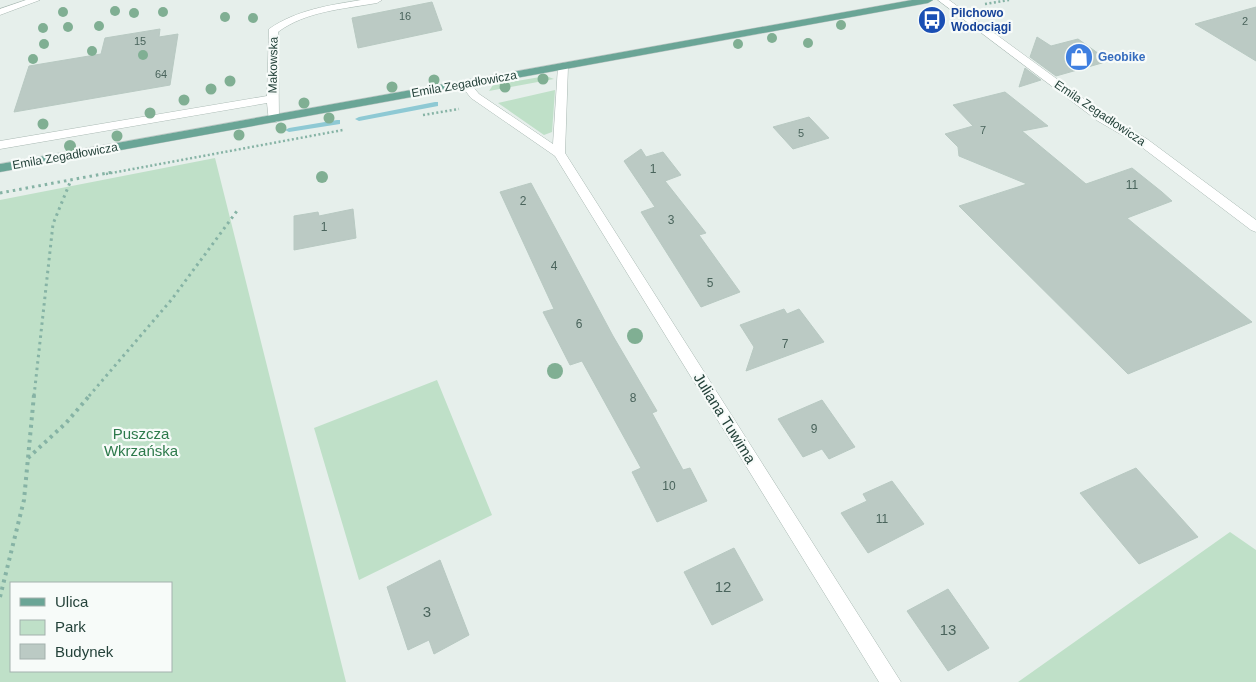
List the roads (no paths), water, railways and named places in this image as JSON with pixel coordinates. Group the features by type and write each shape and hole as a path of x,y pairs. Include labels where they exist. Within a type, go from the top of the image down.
{"main road":[{"name":"Emila Zegadłowicza","path":"0,168 928,0"}],"street":[{"path":"0,12 35,0"},
{"name":"Makowska","path":"272,119 273,31 281,23 297,17 377,0"},
{"name":"Emila Zegadłowicza","path":"943,0 1102,118 1143,142 1256,227"},
{"path":"559,153 563,66"},
{"name":"Juliana Tuwima","path":"466,84 475,96 559,153 891,682"},
{"path":"0,145 272,99"}],"waterway":[{"path":"359,119 435,104"},
{"path":"289,130 337,122"}],"place":[{"name":"Pilchowo Wodociągi","path":"932,20"},
{"name":"Geobike","path":"1079,57"}],"park label":[{"name":"Puszcza Wkrzańska","path":"141,442"}]}
